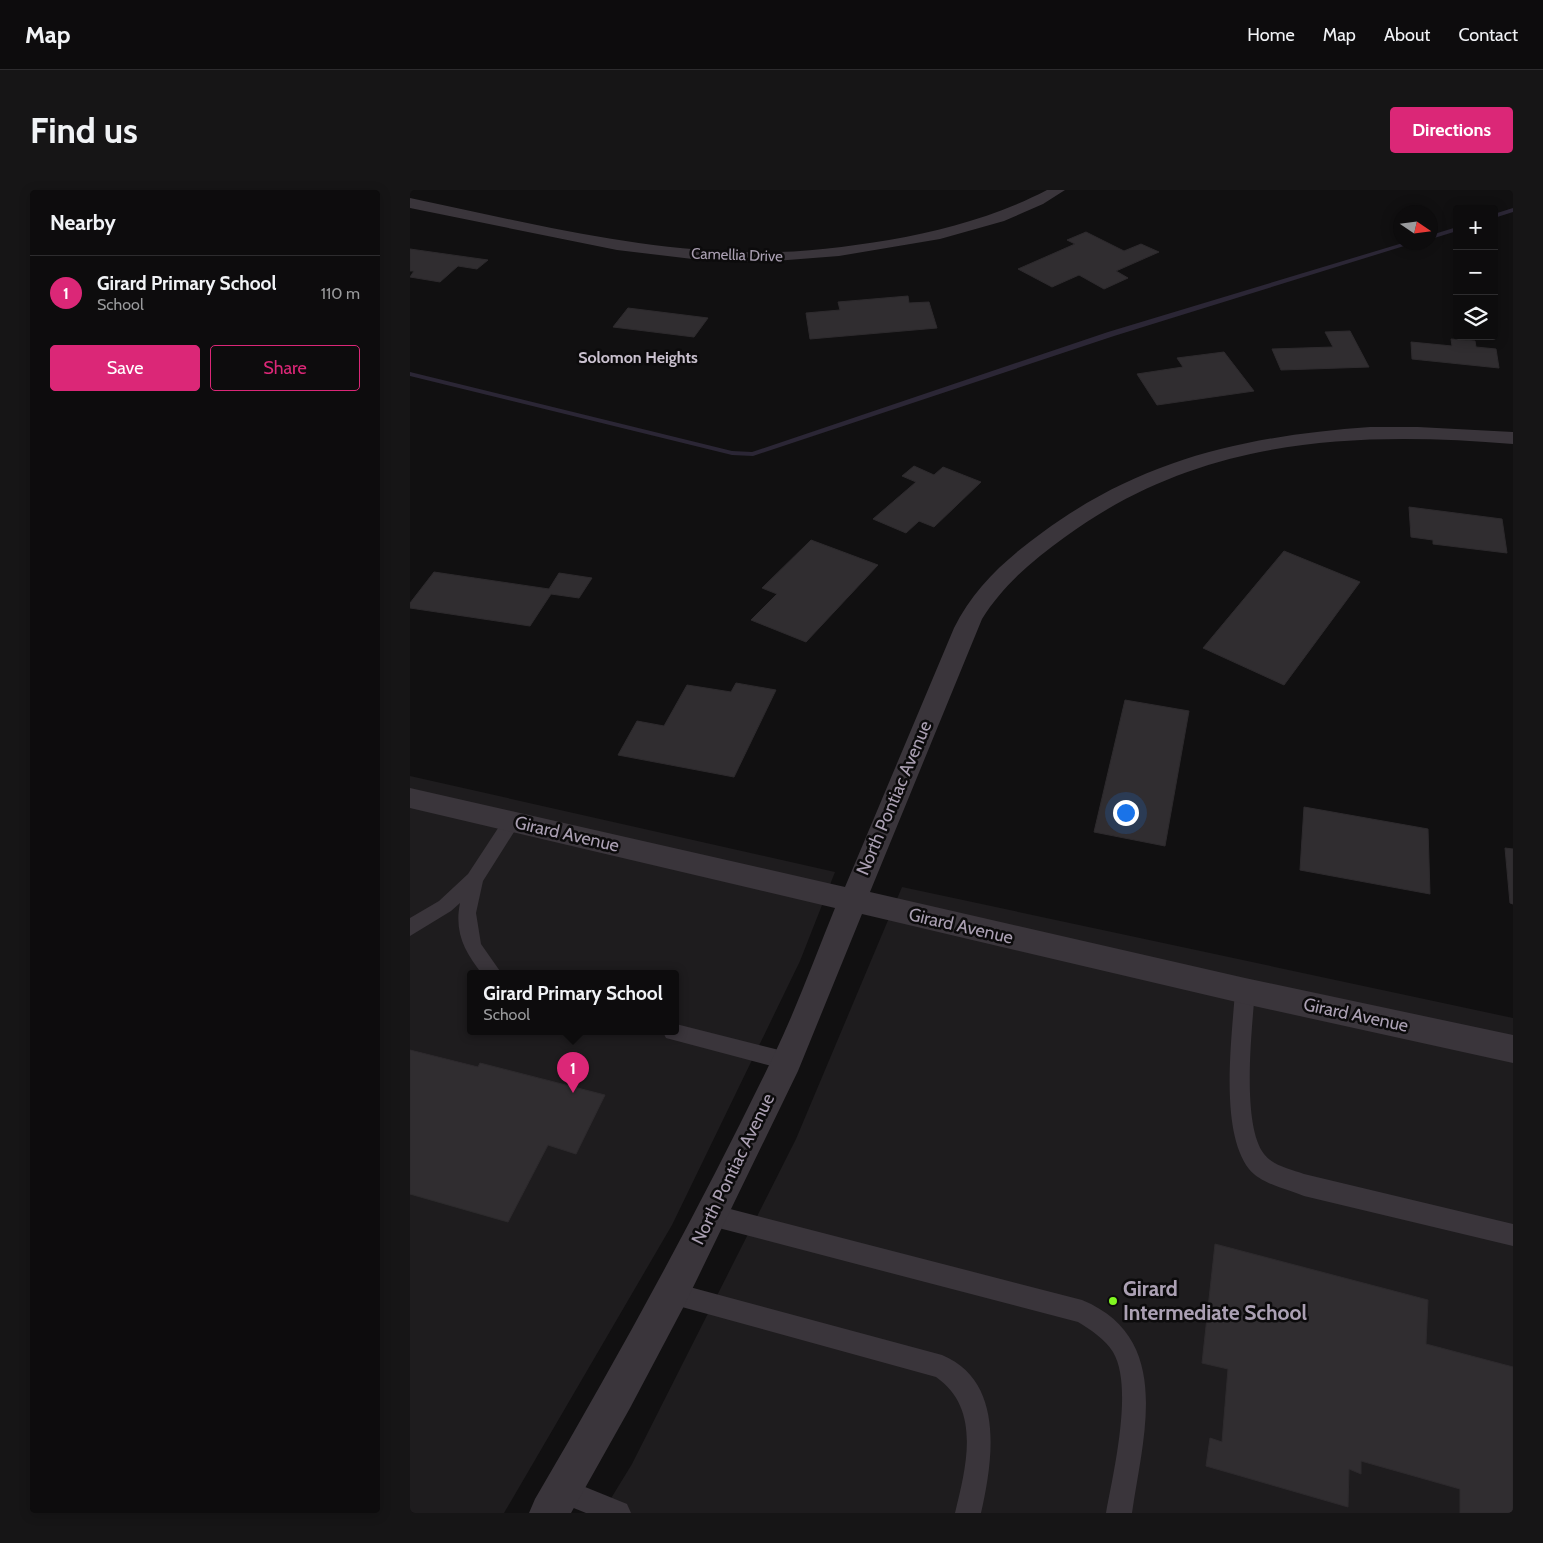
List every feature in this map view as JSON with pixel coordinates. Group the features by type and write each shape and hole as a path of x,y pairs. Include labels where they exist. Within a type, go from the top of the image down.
{"street":[{"name":"Camellia Drive","path":"410,203 634,247 702,255 785,257 880,246 974,227 1004,217 1058,190"},
{"name":"North Pontiac Avenue","path":"556,1502 712,1215 787,1061 851,901 957,647 975,610 1013,566 1070,522 1105,499 1137,483 1192,463 1252,448 1309,439 1395,432 1513,438"},
{"name":"Girard Avenue","path":"410,798 1245,991 1513,1049"}],"lane":[{"path":"410,928 445,906 474,878 512,821"},
{"path":"474,878 467,913 472,947 490,970"},
{"path":"1245,991 1241,1112 1244,1138 1257,1161 1278,1176 1304,1184 1513,1235"},
{"path":"679,1034 787,1061"},
{"path":"712,1215 1082,1312 1105,1325 1124,1346 1133,1375 1133,1407 1119,1513"},
{"path":"671,1293 942,1367 963,1383 975,1407 980,1465 968,1513"},
{"path":"556,1502 618,1513"}],"shaded area":[{"path":"410,776 835,872 800,961 672,1225 504,1513 410,1513"},
{"name":"Girard Intermediate School","path":"902,887 1513,1018 1513,1513 602,1513 632,1464 796,1139"}],"building":[{"path":"1086,232 1124,251 1141,244 1159,252 1116,271 1128,278 1104,289 1079,275 1052,287 1018,269 1075,244 1067,240"},
{"path":"410,249 488,260 477,269 458,266 440,282 410,277 414,271 410,271"},
{"path":"908,296 909,303 929,302 937,328 810,339 806,313 840,310 838,302"},
{"path":"628,308 708,318 694,337 613,327"},
{"path":"1350,331 1369,367 1281,370 1272,349 1333,347 1325,332"},
{"path":"1451,339 1475,341 1476,347 1496,349 1499,368 1412,359 1411,342 1452,346"},
{"path":"1224,352 1254,391 1157,405 1137,374 1183,367 1177,358"},
{"path":"914,466 934,475 943,467 981,482 934,527 919,521 906,533 873,519 916,482 902,476"},
{"path":"1409,507 1502,519 1507,553 1433,544 1433,540 1411,537"},
{"path":"811,540 878,565 806,642 751,620 777,594 762,588"},
{"path":"1284,551 1360,582 1284,685 1203,648"},
{"path":"434,572 549,589 559,573 592,578 579,598 551,594 530,626 410,608 410,603"},
{"path":"736,683 776,690 734,777 618,755 637,721 664,726 687,685 731,692"},
{"path":"1125,700 1189,711 1165,846 1094,832"},
{"path":"1304,807 1428,829 1430,894 1300,870"},
{"path":"1505,848 1513,849 1513,904 1510,903"},
{"path":"410,1050 478,1067 480,1063 605,1095 576,1154 548,1145 508,1222 410,1194"},
{"path":"1215,1244 1428,1300 1426,1344 1513,1367 1513,1513 1460,1513 1460,1489 1361,1461 1361,1474 1349,1469 1348,1507 1206,1466 1210,1438 1222,1442 1228,1369 1202,1363"}],"waterway":[{"path":"1498,215 1513,210"},
{"path":"1438,235 1453,230"},
{"path":"410,374 732,453 753,454 1111,334 1393,248"}],"place":[{"name":"Girard Primary School","path":"573,1093"},
{"name":"Girard Intermediate School","path":"1113,1301"}],"district":[{"name":"Solomon Heights","path":"638,357"}]}
